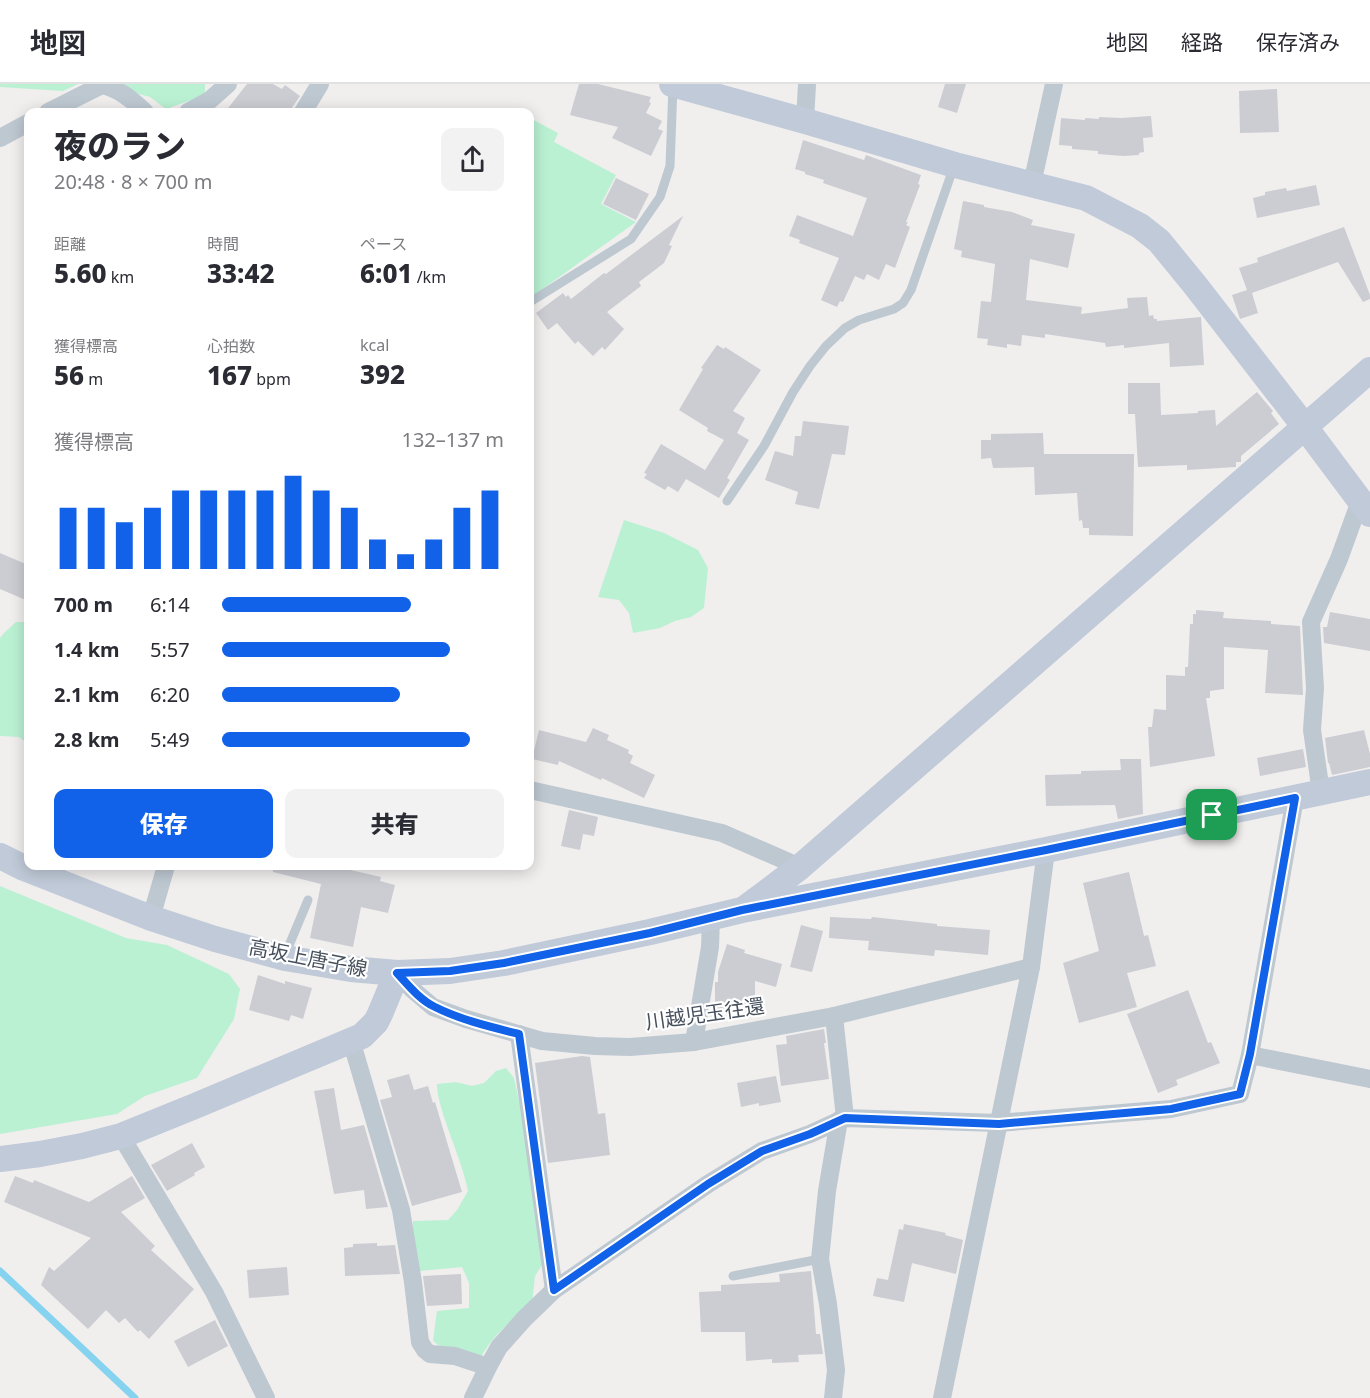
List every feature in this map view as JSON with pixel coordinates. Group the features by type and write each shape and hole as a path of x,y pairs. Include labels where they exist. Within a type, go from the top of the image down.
{"street":[{"path":"195,108 210,100 228,84"},
{"path":"305,108 320,84"},
{"path":"673,84 955,165 1086,198 1140,226 1159,241 1305,427 1365,508 1311,622 1316,688 1311,730 1321,792"},
{"path":"805,121 807,84"},
{"path":"1032,184 1054,84"},
{"path":"56,108 102,85 114,88 140,108"},
{"path":"0,138 24,125"},
{"path":"742,910 800,867 1370,370"},
{"name":"高坂上唐子線","path":"29,870 151,918 215,939 285,958 351,969 397,973 450,971 504,963 650,933 742,910 1046,850 1370,782"},
{"path":"534,791 722,833 800,867"},
{"path":"473,1398 499,1347 554,1290 708,1184 762,1151 810,1134 842,1119 999,1124 1171,1109 1240,1094 1250,1054 1295,798"},
{"path":"942,1398 1031,967 1046,850"},
{"name":"高坂上唐子線","path":"0,855 24,868"},
{"path":"151,918 165,870"},
{"path":"694,1042 710,947 711,918"},
{"name":"川越児玉往還","path":"397,973 433,1007 466,1019 542,1041 630,1047 694,1042 834,1016 1031,967"},
{"path":"0,1159 40,1154 121,1136 362,1036 376,1022 397,973"},
{"path":"833,1398 836,1370 820,1259 827,1191 842,1119 834,1016"},
{"path":"519,1034 554,1290"},
{"path":"351,1040 401,1210 414,1281 420,1342 430,1354 455,1356 488,1367"},
{"path":"1250,1054 1370,1079"},
{"path":"121,1136 214,1292 266,1398"}],"lane":[{"path":"534,299 631,238 660,197 670,165 673,84"},
{"path":"728,501 764,446 793,392 826,346 845,328 860,320 894,309 903,303 910,290 955,165"},
{"path":"285,958 308,900"},
{"path":"733,1276 820,1259"}],"green space":[{"path":"0,84 78,84 63,91 0,87"},
{"path":"124,84 205,84 205,95 169,108 165,108 150,97 135,93"},
{"path":"534,120 558,133 554,142 616,175 601,204 636,222 534,295"},
{"path":"624,520 664,533 698,550 708,568 704,608 691,617 660,628 633,633 629,613 619,600 598,597"},
{"path":"16,622 24,622 24,741 19,737 0,736 0,638"},
{"path":"0,886 126,938 167,945 229,974 240,989 234,1019 197,1078 145,1096 117,1114 0,1134"},
{"path":"506,1068 514,1078 525,1128 542,1265 535,1276 532,1305 491,1341 481,1357 443,1349 433,1341 437,1311 469,1308 469,1283 462,1267 420,1271 412,1238 413,1221 448,1220 468,1191 440,1105 437,1084 456,1082 472,1086 484,1083 496,1071"}],"building":[{"path":"247,84 273,84 282,89 285,85 300,96 292,108 228,108"},
{"path":"579,84 598,84 651,97 646,113 662,121 658,129 663,131 651,156 612,138 618,127 570,115"},
{"path":"945,84 966,84 957,113 938,107"},
{"path":"1277,89 1279,132 1240,133 1239,91"},
{"path":"1151,116 1153,137 1143,138 1144,152 1139,155 1098,154 1098,151 1072,149 1072,146 1059,145 1061,118 1085,120 1085,118 1099,119 1099,117"},
{"path":"803,140 864,160 866,155 921,175 918,184 920,185 906,222 908,222 906,225 910,227 895,268 886,264 879,280 867,274 864,280 855,276 843,302 840,301 837,307 821,300 839,258 799,243 800,240 789,236 797,215 853,236 867,198 823,183 824,180 795,169"},
{"path":"616,178 649,194 636,220 603,204"},
{"path":"1316,185 1320,205 1257,218 1253,198 1265,195 1265,192 1286,188 1287,191"},
{"path":"963,201 1012,212 1033,220 1031,225 1075,234 1068,268 1030,259 1026,300 1082,307 1081,314 1128,308 1127,298 1147,297 1149,316 1153,315 1157,321 1201,317 1204,365 1170,367 1169,343 1124,348 1124,345 1106,347 1105,343 1045,334 1045,338 1022,335 1021,346 1007,344 1007,348 987,345 988,339 977,338 981,301 991,302 995,264 961,257 962,251 954,249"},
{"path":"683,216 669,245 672,246 664,263 639,282 641,286 607,312 624,329 605,350 602,347 593,356 578,341 575,344 557,323 548,330 536,313 563,293 571,299"},
{"path":"1344,227 1370,299 1363,302 1338,262 1252,293 1258,313 1240,319 1232,295 1247,290 1239,268 1258,262 1257,258"},
{"path":"717,345 724,349 725,347 761,370 733,411 745,418 737,433 749,440 727,478 730,480 719,498 686,479 678,492 668,486 665,490 644,478 647,474 644,473 661,444 705,470 724,440 707,431 708,428 679,410 703,369 701,368"},
{"path":"1128,383 1160,383 1161,415 1215,410 1216,426 1257,392 1273,411 1271,413 1279,424 1241,456 1241,462 1236,462 1236,467 1187,470 1187,465 1138,467 1135,414 1128,414"},
{"path":"803,421 849,426 845,455 832,454 819,509 795,504 798,492 765,480 775,451 793,456 795,436 801,436"},
{"path":"1043,433 1044,454 1134,454 1133,536 1089,535 1089,528 1083,528 1082,520 1079,521 1077,493 1035,495 1034,467 993,468 991,458 981,459 981,440 991,440 991,434"},
{"path":"0,553 24,563 24,599 0,589"},
{"path":"1196,610 1224,612 1223,618 1271,621 1271,624 1300,626 1303,695 1265,693 1268,650 1224,647 1224,689 1210,691 1210,698 1206,698 1215,756 1150,767 1148,727 1152,727 1154,709 1166,710 1166,675 1185,676 1185,667 1188,667 1190,624 1193,624 1193,614 1196,614"},
{"path":"1330,612 1370,619 1370,651 1324,643 1323,627 1327,627"},
{"path":"593,728 609,735 607,740 629,750 628,753 633,756 630,763 655,775 644,798 559,761 558,765 534,759 539,730 586,742"},
{"path":"1364,730 1370,754 1370,767 1332,775 1325,738"},
{"path":"1303,749 1306,767 1260,776 1257,758"},
{"path":"1120,759 1141,759 1143,814 1118,819 1115,805 1046,806 1045,775 1121,770"},
{"path":"569,810 598,817 594,836 583,834 580,850 561,846"},
{"path":"273,870 350,870 381,877 380,881 395,885 388,913 361,907 353,947 310,938 321,884 273,872"},
{"path":"1129,872 1144,936 1148,935 1156,966 1127,973 1137,1007 1079,1023 1063,963 1099,951 1083,883"},
{"path":"830,917 871,919 872,917 937,924 937,926 990,930 988,955 935,950 934,956 868,950 869,941 829,938"},
{"path":"801,925 823,931 812,972 790,967"},
{"path":"727,944 745,950 744,953 782,964 776,987 755,981 755,1009 715,1009 715,982 718,982 718,972"},
{"path":"258,975 285,984 285,981 312,988 303,1019 291,1015 289,1021 249,1010"},
{"path":"1188,990 1208,1043 1211,1042 1220,1063 1176,1080 1178,1085 1158,1093 1127,1014"},
{"path":"824,1029 829,1079 781,1086 776,1045 787,1044 786,1036"},
{"path":"582,1056 590,1057 598,1114 605,1113 610,1155 548,1163 535,1063"},
{"path":"409,1074 414,1090 428,1086 462,1192 412,1206 380,1100 392,1097 387,1080"},
{"path":"776,1076 781,1102 741,1107 737,1083"},
{"path":"334,1088 341,1130 364,1125 388,1207 366,1209 364,1190 334,1194 314,1091"},
{"path":"192,1143 205,1167 167,1191 151,1165"},
{"path":"15,1176 33,1183 34,1180 89,1202 132,1176 145,1198 121,1212 155,1246 151,1250 194,1289 149,1339 140,1330 138,1332 125,1318 119,1323 106,1310 88,1329 41,1285 49,1267 54,1271 91,1238 4,1202"},
{"path":"904,1224 946,1233 945,1235 963,1240 956,1274 912,1263 904,1302 873,1296 877,1278 888,1280 899,1229 903,1230"},
{"path":"377,1243 377,1246 395,1245 400,1274 345,1276 344,1248 353,1247 353,1244"},
{"path":"287,1267 289,1295 249,1298 247,1270"},
{"path":"811,1271 816,1334 820,1334 823,1354 798,1355 799,1362 772,1363 772,1359 746,1361 745,1332 701,1332 699,1292 721,1291 721,1285 780,1282 779,1274"},
{"path":"461,1274 462,1304 427,1306 423,1276"},
{"path":"215,1320 228,1346 188,1367 174,1341"}],"waterway":[{"path":"0,1271 135,1398"}],"route":[{"path":"1295,798 1250,1054 1240,1094 1171,1109 999,1124 845,1118 810,1134 762,1151 708,1184 554,1290 519,1034 433,1007 397,973 450,971 504,963 650,933 742,910 1212,815 1295,798"}]}
